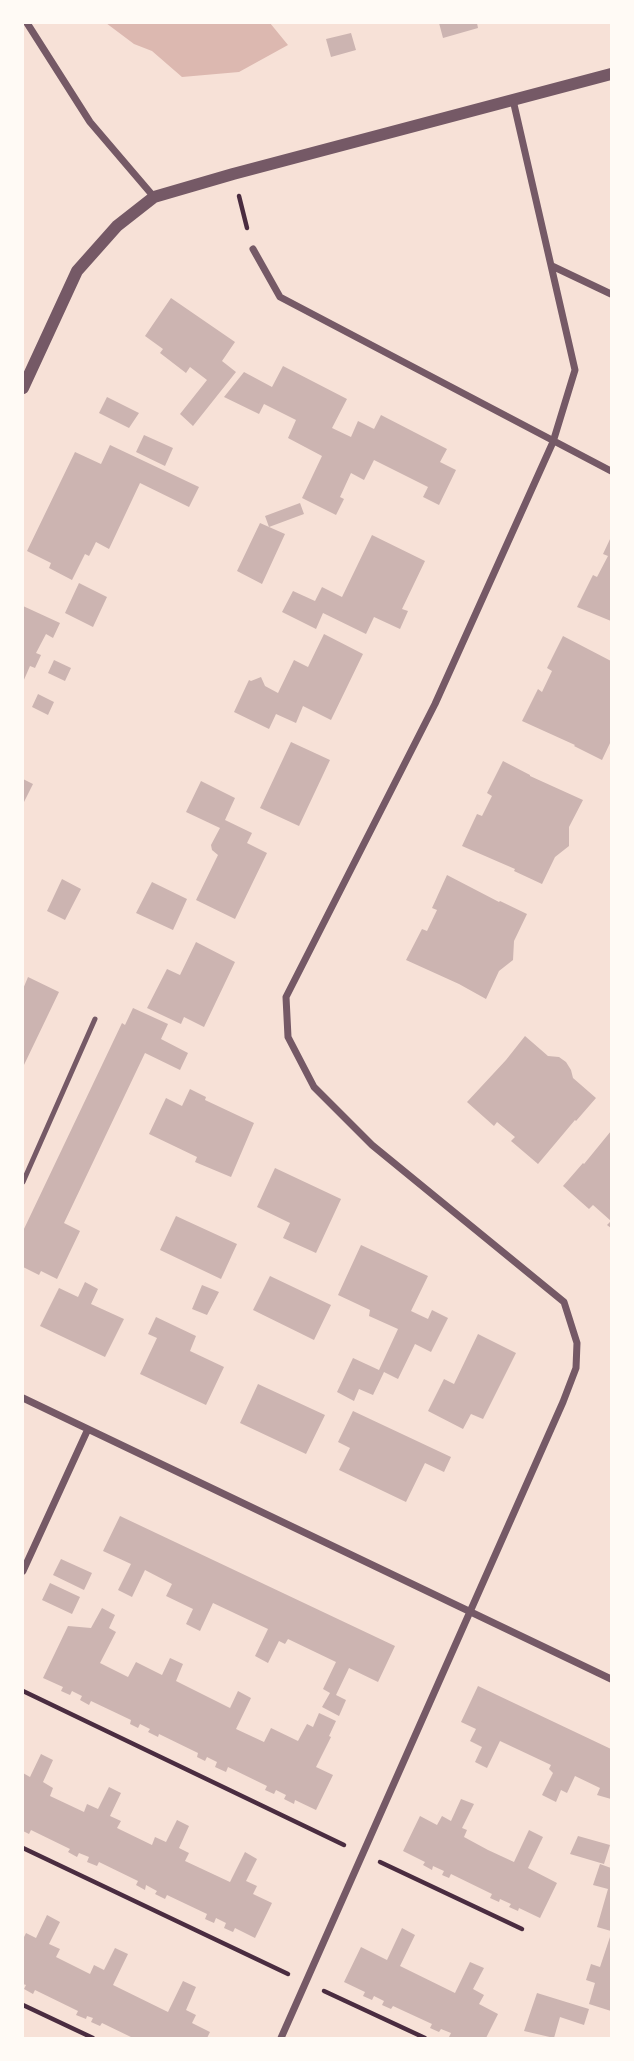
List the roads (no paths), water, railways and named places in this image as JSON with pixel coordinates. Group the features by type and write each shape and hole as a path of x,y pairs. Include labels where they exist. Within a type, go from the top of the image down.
{"street":[{"path":"27,23 90,122 154,197"},
{"path":"23,388 77,271 117,226 154,197 611,74"},
{"path":"281,2038 576,1368 577,1343 564,1302 372,1145 314,1087 288,1038 286,997 435,704 553,442 575,370 513,100"},
{"path":"253,249 280,297 611,471"},
{"path":"551,266 611,294"},
{"path":"23,1398 611,1679"},
{"path":"23,1571 88,1429"}],"lane":[{"path":"23,1182 95,1019"}]}
